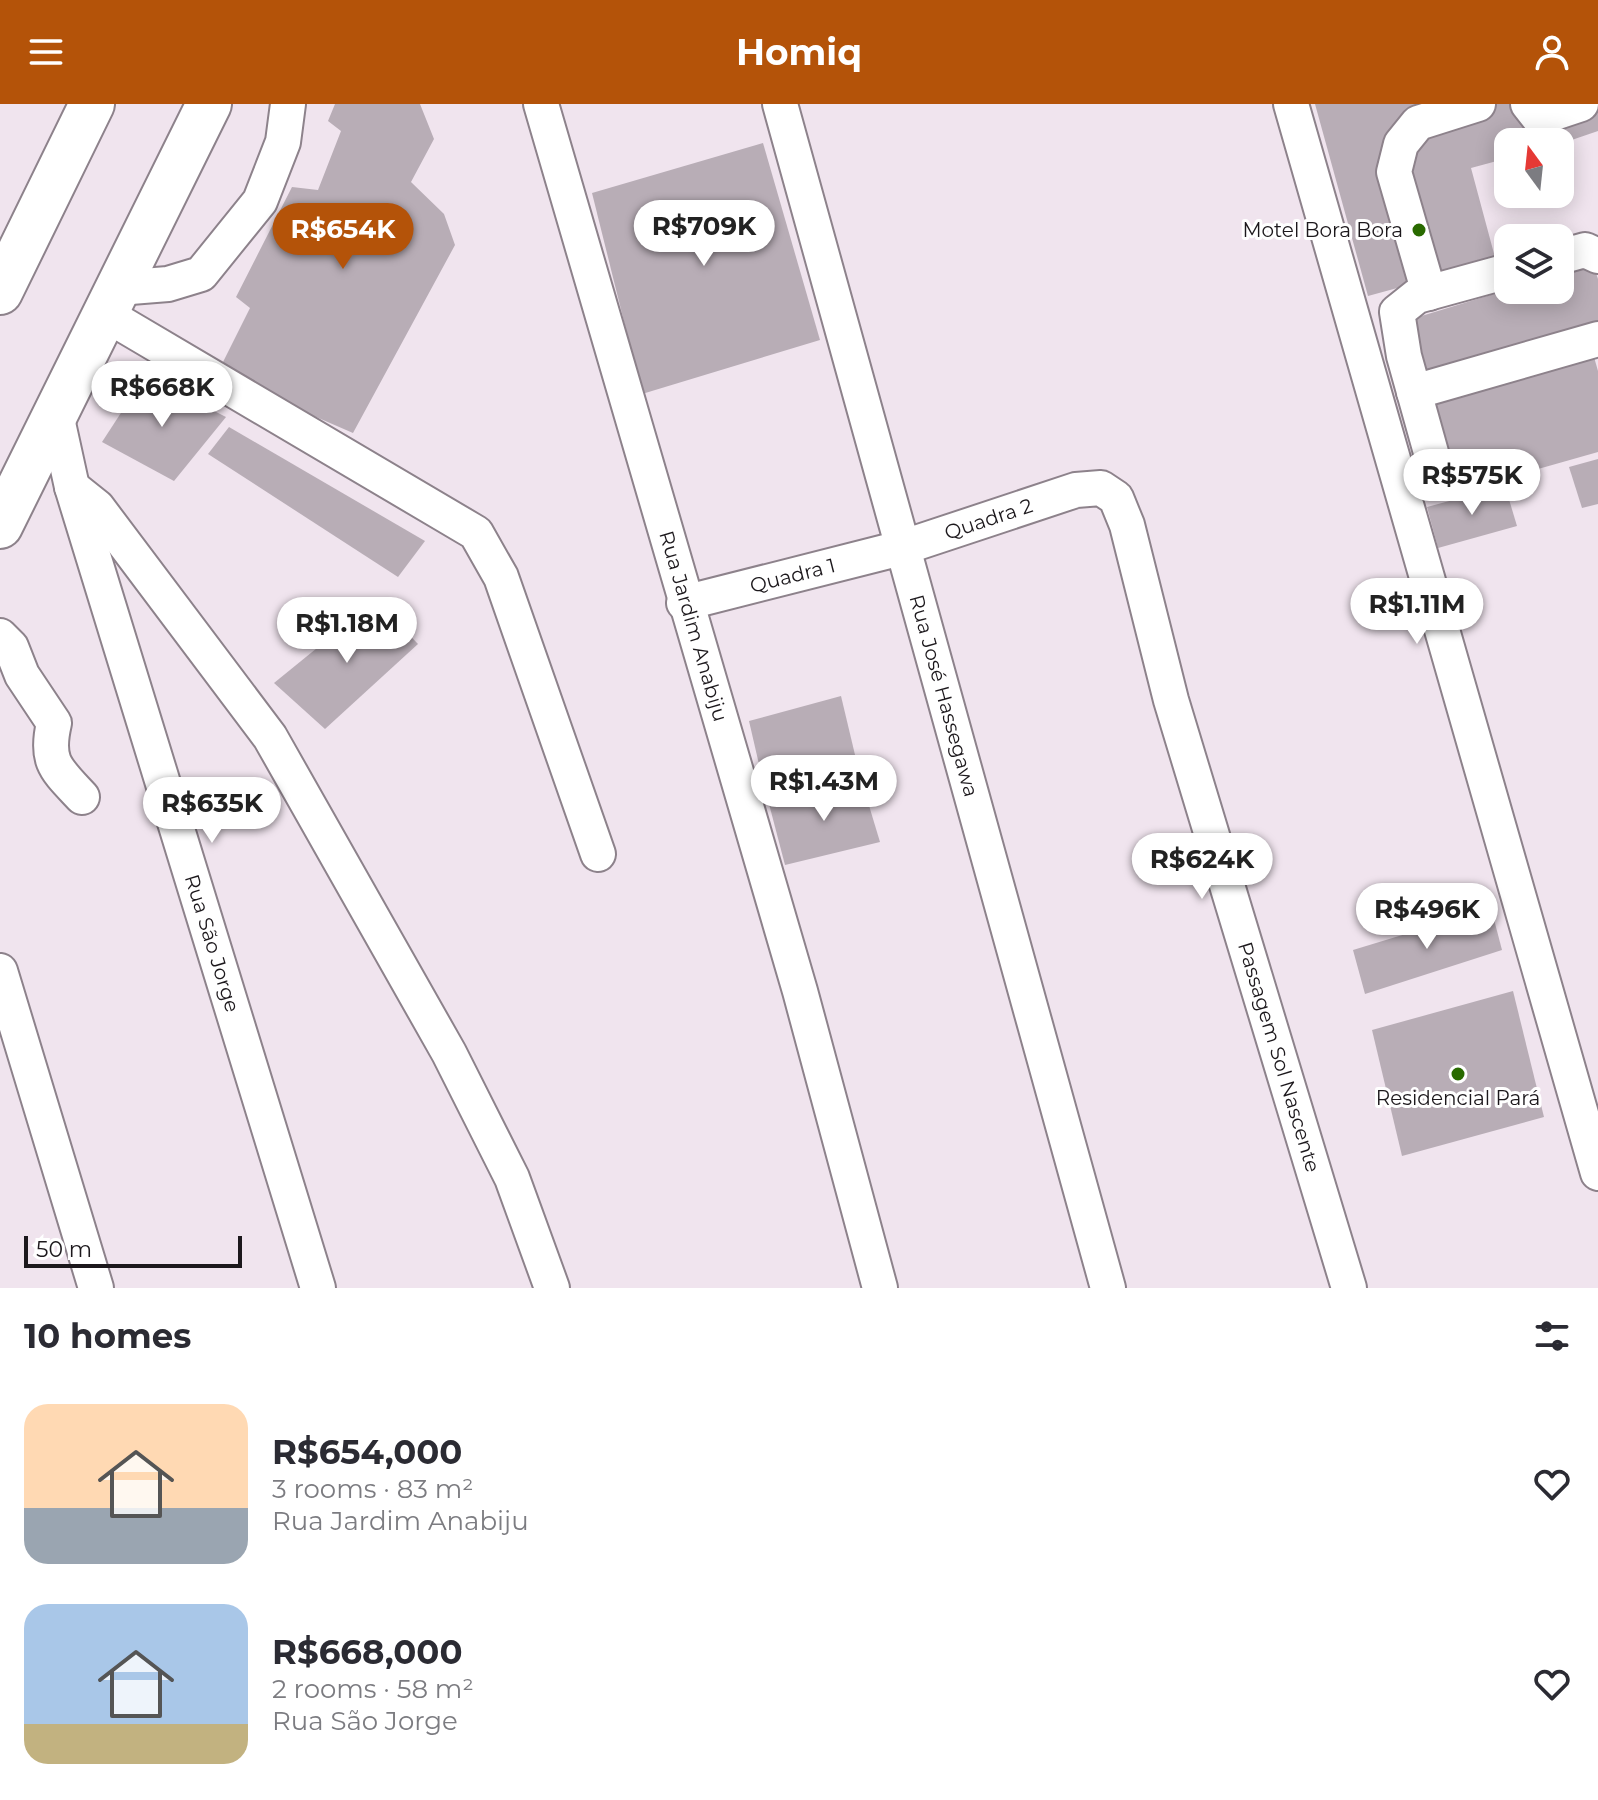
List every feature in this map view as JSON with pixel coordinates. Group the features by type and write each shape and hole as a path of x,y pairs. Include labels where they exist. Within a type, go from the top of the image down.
{"highway":[{"path":"0,292 92,104"},
{"path":"0,526 209,104"}],"street":[{"path":"111,301 201,274 260,201 283,142 288,104"},
{"name":"Rua Jardim Anabiju","path":"541,104 684,603 800,991 880,1288"},
{"name":"Rua José Hassegawa","path":"780,104 1108,1288"},
{"path":"1291,104 1598,1173"},
{"path":"1429,293 1394,172 1401,144 1418,123 1478,104"},
{"path":"1528,104 1539,118 1581,104"},
{"path":"1574,253 1585,250 1598,256"},
{"path":"1437,474 1414,392 1397,312 1417,296 1494,275"},
{"path":"111,301 476,533 501,577 598,854"},
{"path":"1414,392 1598,339"},
{"name":"Rua São Jorge","path":"56,414 72,487 318,1288"},
{"path":"72,487 97,507 270,737 449,1053 512,1178 552,1288"},
{"name":"Passagem Sol Nascente","path":"1076,490 1101,488 1116,498 1127,525 1171,700 1349,1288"},
{"name":"Quadra 2","path":"901,548 1076,490"},
{"name":"Quadra 1","path":"684,603 901,548"},
{"path":"0,636 11,647 22,675 54,723 49,745 54,767 82,797"},
{"path":"0,971 96,1288"}],"building":[{"path":"335,104 420,104 434,139 411,182 444,214 455,245 353,433 217,374 250,308 236,297 292,187 318,190 341,131 328,121"},
{"name":"Motel Bora Bora","path":"1315,104 1598,104 1598,131 1574,139 1574,128 1494,128 1494,162 1471,168 1494,262 1368,296"},
{"path":"763,143 820,340 642,394 592,193"},
{"path":"1593,264 1598,279 1598,326 1421,378 1405,321 1494,294 1494,304 1574,304 1574,270"},
{"path":"1592,350 1598,371 1598,452 1457,492 1430,399"},
{"path":"145,376 226,417 174,481 102,442"},
{"path":"229,427 425,541 398,577 208,454"},
{"path":"1598,459 1598,504 1582,508 1569,467"},
{"path":"1505,486 1517,526 1438,548 1427,507"},
{"path":"376,600 418,644 325,729 274,683"},
{"path":"841,696 856,759 764,786 749,721"},
{"path":"861,779 880,842 785,865 769,804"},
{"path":"1491,908 1502,950 1365,994 1353,950"},
{"name":"Residencial Pará","path":"1513,991 1544,1117 1402,1156 1372,1030"}],"place":[{"name":"Motel Bora Bora","path":"1419,230"},
{"name":"Residencial Pará","path":"1458,1074"}]}
